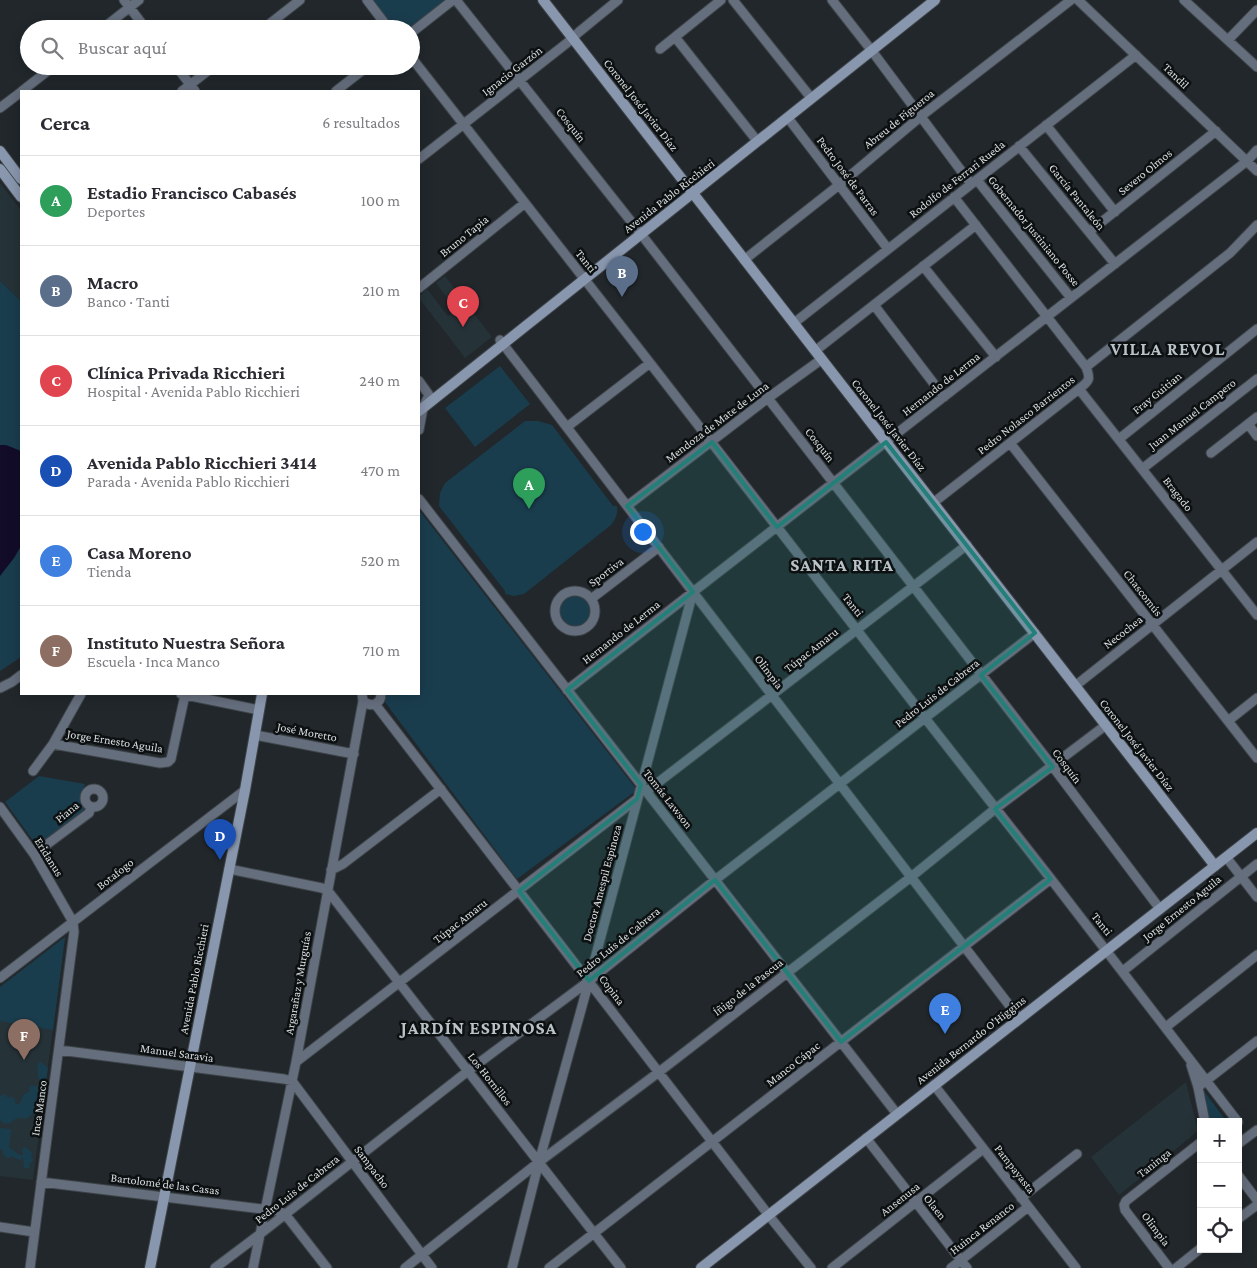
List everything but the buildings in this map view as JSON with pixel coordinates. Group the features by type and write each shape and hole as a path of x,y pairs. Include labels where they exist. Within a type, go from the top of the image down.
{"main road":[{"name":"Coronel José Javier Díaz","path":"543,0 1215,866"},
{"name":"Avenida Pablo Ricchieri","path":"691,191 788,118 927,0"},
{"name":"Avenida Pablo Ricchieri","path":"420,408 691,191 808,94 935,0"},
{"path":"0,151 20,178"},
{"path":"0,169 20,195"},
{"name":"Avenida Pablo Ricchieri","path":"420,408 429,395 501,342"},
{"name":"Avenida Pablo Ricchieri","path":"150,1268 245,790 262,695"},
{"name":"Avenida Bernardo O'Higgins","path":"701,1268 1257,832"}],"street":[{"path":"111,20 126,4 139,0"},
{"path":"274,20 300,0"},
{"path":"367,0 382,20"},
{"path":"420,26 454,0"},
{"name":"Cosquín","path":"454,0 640,232 1160,908"},
{"name":"Ignacio Garzón","path":"420,158 573,38 618,0"},
{"path":"660,49 721,0"},
{"path":"733,0 808,94"},
{"name":"Gobernador Justiniano Posse","path":"832,0 920,117 1071,298"},
{"name":"Abreu de Figueroa","path":"744,260 839,185 920,117 1071,0"},
{"name":"Tandil","path":"1078,0 1257,171"},
{"path":"1184,0 1257,67"},
{"path":"126,4 139,20"},
{"path":"1228,40 1257,10"},
{"path":"674,37 754,137"},
{"name":"Rodolfo de Ferrari Rueda","path":"794,323 1136,55"},
{"name":"Tanti","path":"420,68 712,442 924,718 1052,879 1235,1118"},
{"path":"22,90 42,75"},
{"path":"183,75 193,88 205,75"},
{"path":"337,90 356,75"},
{"path":"0,108 20,92"},
{"name":"Pedro José de Parras","path":"788,118 888,249"},
{"path":"1046,125 1115,212"},
{"name":"Severo Olmos","path":"1090,232 1216,131"},
{"name":"García Pantaleón","path":"1019,146 1115,264"},
{"name":"Hernando de Lerma","path":"567,690 1247,161 1257,150"},
{"path":"954,197 1086,367"},
{"name":"Bruno Tapia","path":"420,287 525,203"},
{"name":"Mendoza de Mate de Luna","path":"627,506 768,398 874,305 976,225"},
{"name":"Pedro Nolasco Barrientos","path":"933,503 1088,382 1089,376 1086,367 1230,253 1257,225"},
{"path":"923,266 996,357"},
{"path":"874,305 944,397"},
{"name":"Fray Guitian","path":"1119,439 1257,330"},
{"name":"Olimpia","path":"501,342 1019,1018"},
{"path":"567,427 650,363"},
{"name":"Juan Manuel Campero","path":"1142,469 1257,379"},
{"path":"420,382 429,395"},
{"name":"Bragado","path":"1079,389 1257,615"},
{"path":"1211,453 1257,417"},
{"path":"1248,424 1257,436"},
{"name":"Chascomús","path":"1010,443 1257,758"},
{"name":"Tomás Lawson","path":"420,500 897,1114"},
{"name":"Necochea","path":"1075,686 1257,542"},
{"name":"Túpac Amaru","path":"644,788 772,696 967,545"},
{"name":"Sportiva","path":"591,599 659,547"},
{"path":"574,591 587,595 591,599 595,612 594,618 586,628 568,630 558,622 555,616 555,609 556,602 561,596 574,591"},
{"name":"Doctor Amespil Espinoza","path":"512,1268 637,799 644,788 693,592"},
{"name":"Pedro Luis de Cabrera","path":"215,1268 468,1071 589,981 715,880 1034,633"},
{"path":"0,688 20,676"},
{"path":"33,771 53,744 80,695"},
{"name":"Jorge Ernesto Aguila","path":"53,744 160,763 168,762 171,759 183,695"},
{"path":"188,695 260,710"},
{"path":"363,697 369,705 375,704 380,700 381,695"},
{"name":"Argarañaz y Murguías","path":"253,1268 296,1062 363,697"},
{"path":"1228,721 1257,698"},
{"name":"Copina","path":"375,704 811,1268"},
{"name":"Íñigo de la Pascua","path":"405,1268 539,1162 659,1072 911,877 995,809 1053,767 1106,725"},
{"name":"José Moretto","path":"255,735 354,754"},
{"path":"332,870 343,864 441,789"},
{"name":"Botafogo","path":"0,978 245,790"},
{"name":"Túpac Amaru","path":"296,1062 637,799"},
{"name":"Eridanus","path":"0,807 34,854 74,922"},
{"name":"Piana","path":"34,854 89,812 91,807"},
{"path":"1226,857 1257,897"},
{"name":"Jorge Ernesto Aguila","path":"1123,971 1257,864"},
{"path":"229,869 322,888 328,891"},
{"name":"Manco Cápac","path":"549,1268 1052,879"},
{"name":"Los Hornillos","path":"328,891 621,1268"},
{"name":"Inca Manco","path":"30,1268 74,922"},
{"path":"1166,1027 1257,955"},
{"path":"1198,1087 1257,1041"},
{"name":"Manuel Saravia","path":"59,1050 284,1079 292,1082"},
{"path":"1189,1058 1198,1087 1204,1118"},
{"name":"Sampacho","path":"292,1082 432,1268"},
{"name":"Pampayasta","path":"934,1085 1076,1268"},
{"name":"Tanti","path":"1242,1127 1249,1136"},
{"path":"1242,1141 1257,1130"},
{"name":"Olaen","path":"866,1138 967,1268"},
{"name":"Taninga","path":"1124,1205 1126,1201 1197,1145"},
{"name":"Ansenusa","path":"832,1268 983,1149"},
{"path":"1021,1198 1077,1154"},
{"path":"1242,1180 1257,1200"},
{"name":"Bartolomé de las Casas","path":"41,1182 165,1196 278,1211 285,1214"},
{"name":"Olimpia","path":"1124,1205 1125,1210 1169,1268"},
{"path":"1242,1216 1257,1205"},
{"name":"Huinca Renanco","path":"951,1268 1028,1207"},
{"path":"285,1214 327,1268"},
{"path":"0,1227 34,1232"},
{"path":"1176,1268 1197,1251"}],"highlighted area":[{"path":"712,442 777,527 886,442 1035,633 981,675 1053,767 995,809 1051,879 841,1042 715,880 589,981 519,891 637,799 641,785 567,690 693,592 627,506"}],"shaded area":[{"path":"367,0 453,0 420,23 420,20 382,20"},
{"path":"0,183 20,209 20,300 0,281"},
{"path":"445,276 492,337 465,358 420,299 420,295 427,289 448,316 456,310 436,283"},
{"path":"0,281 20,300 20,658 0,671"},
{"path":"500,366 530,404 475,447 445,408"},
{"path":"525,421 538,421 552,425 613,506 617,506 617,512 611,525 524,594 514,596 505,594 505,591 439,506 440,493 445,483"},
{"path":"0,445 6,445 20,451 20,548 0,576"},
{"path":"420,511 637,790 517,879 380,695 420,695"},
{"path":"575,596 586,600 590,611 586,622 575,626 564,622 560,611 564,600"},
{"path":"39,776 85,784 82,802 85,808 84,812 37,846 5,802"},
{"path":"65,937 33,1180 0,1176 0,987"},
{"path":"65,937 53,1030 0,1021 0,987"},
{"path":"41,1062 48,1068 41,1115 32,1114 26,1119 15,1119 10,1124 3,1123 0,1120 0,1096 4,1094 9,1099 11,1096 15,1099 16,1105 21,1102 24,1095 30,1091 29,1088 31,1086 40,1086 38,1063"},
{"path":"1186,1082 1197,1132 1119,1195 1091,1157"},
{"path":"1204,1091 1224,1118 1209,1118"},
{"path":"0,1128 11,1129 9,1147 19,1155 23,1155 22,1149 24,1147 32,1153 33,1160 29,1163 30,1167 24,1168 23,1157 21,1160 12,1156 9,1158 5,1157 3,1150 0,1149"}],"place":[{"name":"Macro","path":"622,297"},
{"name":"Clínica Privada Ricchieri","path":"463,327"},
{"name":"Estadio Francisco Cabasés","path":"529,509"},
{"name":"Avenida Pablo Ricchieri 3414","path":"220,860"},
{"name":"Casa Moreno","path":"945,1034"},
{"name":"Instituto Nuestra Señora","path":"24,1060"}],"district":[{"name":"VILLA REVOL","path":"1168,349"},
{"name":"SANTA RITA","path":"842,565"},
{"name":"JARDÍN ESPINOSA","path":"479,1028"}]}
